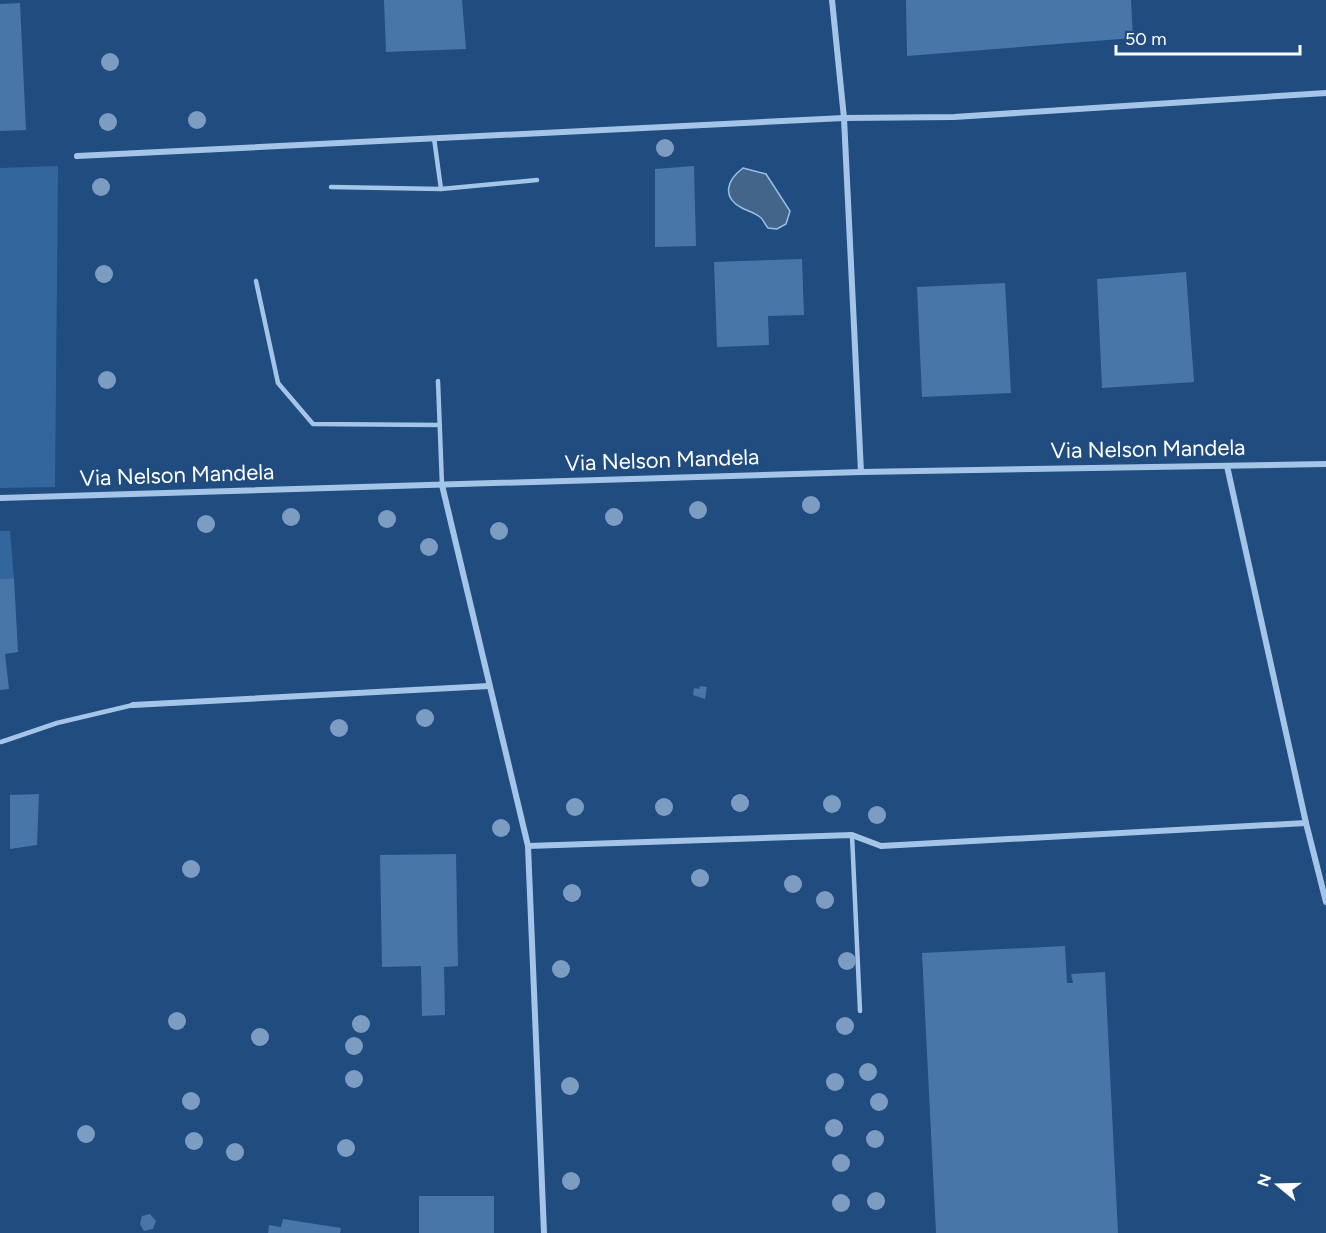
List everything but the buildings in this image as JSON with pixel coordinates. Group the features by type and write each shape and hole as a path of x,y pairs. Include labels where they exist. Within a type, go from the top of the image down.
{"street":[{"path":"832,0 844,118 861,472"},
{"path":"77,156 844,118 954,117 1326,93"},
{"name":"Via Nelson Mandela","path":"0,498 861,472 1326,464"},
{"path":"1227,466 1306,823 1326,902"},
{"path":"442,485 528,846 544,1233"},
{"path":"133,705 489,686"},
{"path":"528,846 852,835 881,846 1306,823"}],"lane":[{"path":"434,138 441,189"},
{"path":"331,187 441,189 537,180"},
{"path":"256,280 278,383 313,424 440,425"},
{"path":"438,381 442,485"},
{"path":"2,742 57,723 133,705"},
{"path":"852,835 860,1011"}],"shaded area":[{"path":"58,166 55,487 0,488 0,168"},
{"path":"743,168 766,174 790,211 786,224 777,229 768,228 760,217 735,204 731,199 730,183"},
{"path":"0,531 10,531 14,578 0,579"}]}
